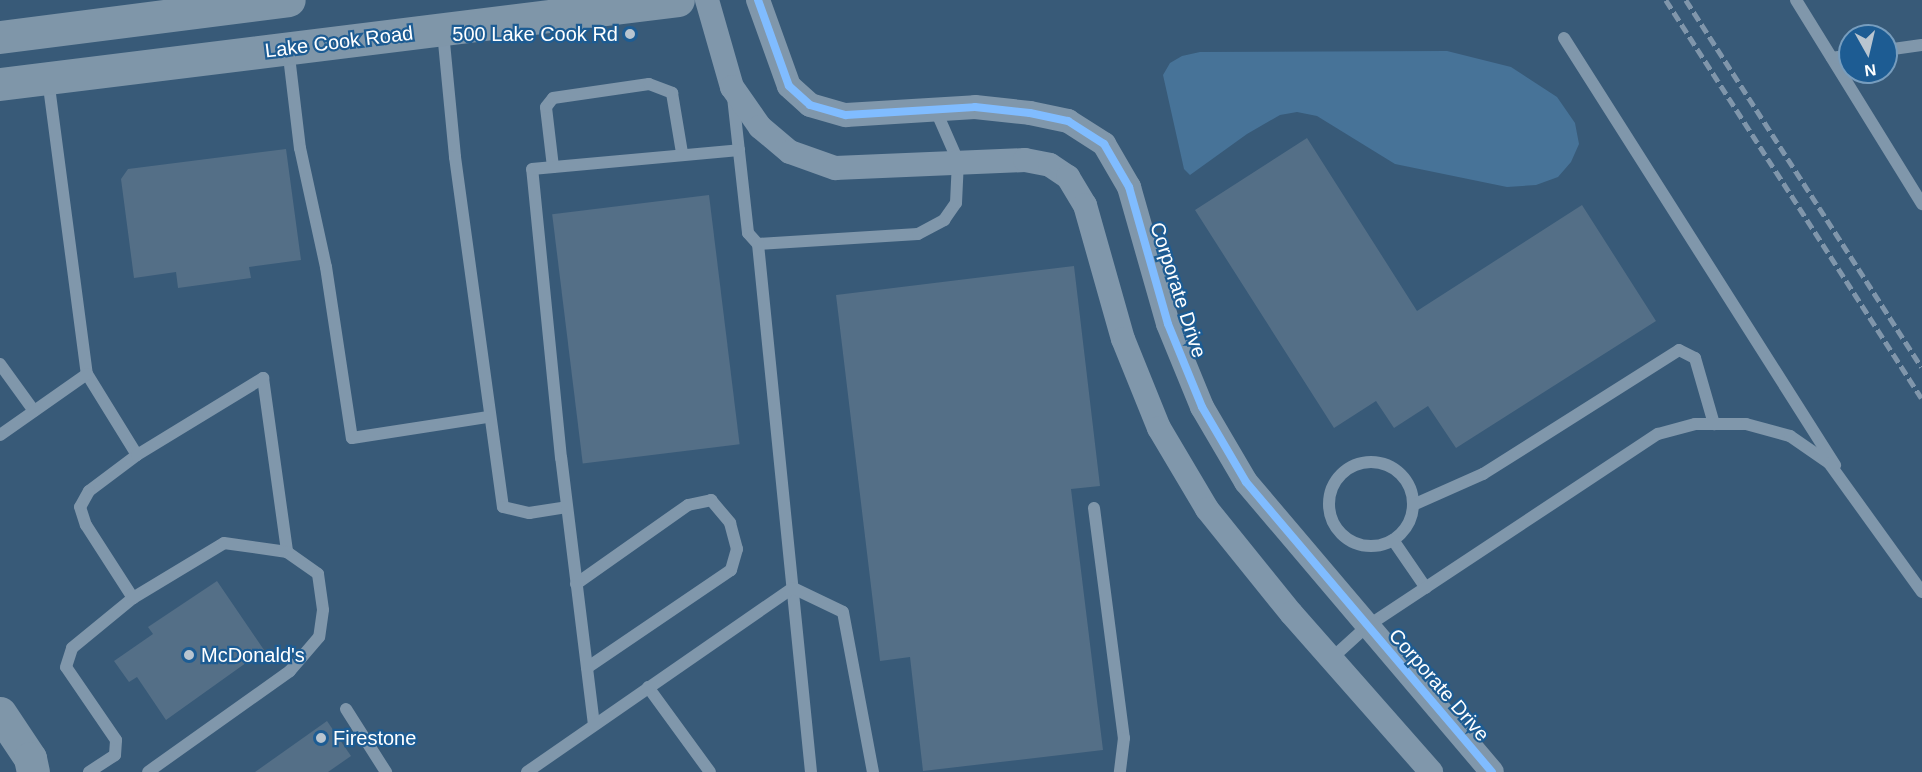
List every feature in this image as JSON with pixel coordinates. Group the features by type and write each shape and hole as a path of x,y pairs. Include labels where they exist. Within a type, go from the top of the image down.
{"main road":[{"path":"0,37 219,4 289,0"},
{"name":"Lake Cook Road","path":"0,84 678,0"},
{"path":"0,712 30,758 33,772"}],"street":[{"path":"707,0 732,87 760,127 790,152 835,168 958,161 1025,160 1050,165 1068,177 1085,205 1123,339 1159,428 1207,508 1331,659 1431,772"},
{"name":"Corporate Drive","path":"758,0 789,86 810,105 846,115 975,107 1030,112 1068,121 1104,144 1129,187 1168,324 1202,407 1246,482 1366,627 1492,772"}],"lane":[{"path":"1796,0 1922,204"},
{"path":"442,29 488,417 503,507 529,513 567,507"},
{"path":"1564,38 1854,495 1922,592"},
{"path":"1898,48 1922,45"},
{"path":"288,48 300,148 326,267 352,438 488,417"},
{"path":"1832,58 1838,57"},
{"path":"48,78 87,374 137,455"},
{"path":"553,167 546,107 553,98 649,84 672,93 682,153"},
{"path":"732,87 747,233 758,244 811,772"},
{"path":"758,244 918,234 944,220 956,203 958,161 936,111"},
{"path":"594,725 567,507 532,169 682,153 739,150"},
{"path":"1413,505 1483,474 1679,350 1695,358 1714,424"},
{"path":"0,364 34,411"},
{"path":"0,435 87,374"},
{"path":"133,598 86,525 80,507 89,491 137,455 263,378 287,552"},
{"path":"1331,659 1366,627 1658,434 1695,424 1746,424 1790,436 1829,463 1854,495"},
{"path":"1382,463 1405,478 1413,505 1404,531 1393,540 1366,546 1342,534 1330,510 1334,484 1354,465 1382,463"},
{"path":"576,584 688,505 711,500 730,523 737,549 731,570 587,668"},
{"path":"1094,508 1124,738 1120,772"},
{"path":"1393,540 1426,588"},
{"path":"89,772 115,755 116,740 66,668 72,648 133,598 224,543 287,552 318,574 323,610 319,637 290,671 148,772"},
{"path":"527,772 793,588"},
{"path":"793,588 843,612 873,772"},
{"path":"648,687 710,772"},
{"path":"346,709 386,772"}],"water":[{"path":"1447,51 1511,67 1557,97 1575,123 1579,144 1571,162 1558,177 1536,185 1507,187 1395,164 1317,116 1297,112 1280,115 1247,134 1190,175 1184,169 1163,75 1170,63 1182,56 1200,52"}],"building":[{"path":"1307,138 1417,311 1582,205 1656,321 1456,448 1428,406 1394,428 1376,401 1334,428 1195,210"},
{"path":"286,149 301,260 249,267 251,278 178,288 176,272 134,278 121,179 128,169"},
{"path":"709,195 740,444 583,463 552,214"},
{"path":"1074,266 1100,486 1071,489 1103,750 923,771 910,657 880,661 836,295"},
{"name":"McDonald's","path":"217,581 264,650 166,720 137,677 129,682 114,661 153,634 148,627"},
{"name":"Firestone","path":"327,721 351,756 328,772 255,772"}],"railway":[{"path":"1666,0 1922,398"},
{"path":"1686,0 1922,367"}],"cycle path":[{"path":"758,0 789,86 810,105 846,115 975,107 1030,113 1068,121 1104,144 1129,187 1168,324 1202,407 1246,482 1492,772"}],"place":[{"name":"500 Lake Cook Rd","path":"630,34"},
{"name":"McDonald's","path":"189,655"},
{"name":"Firestone","path":"321,738"}]}
